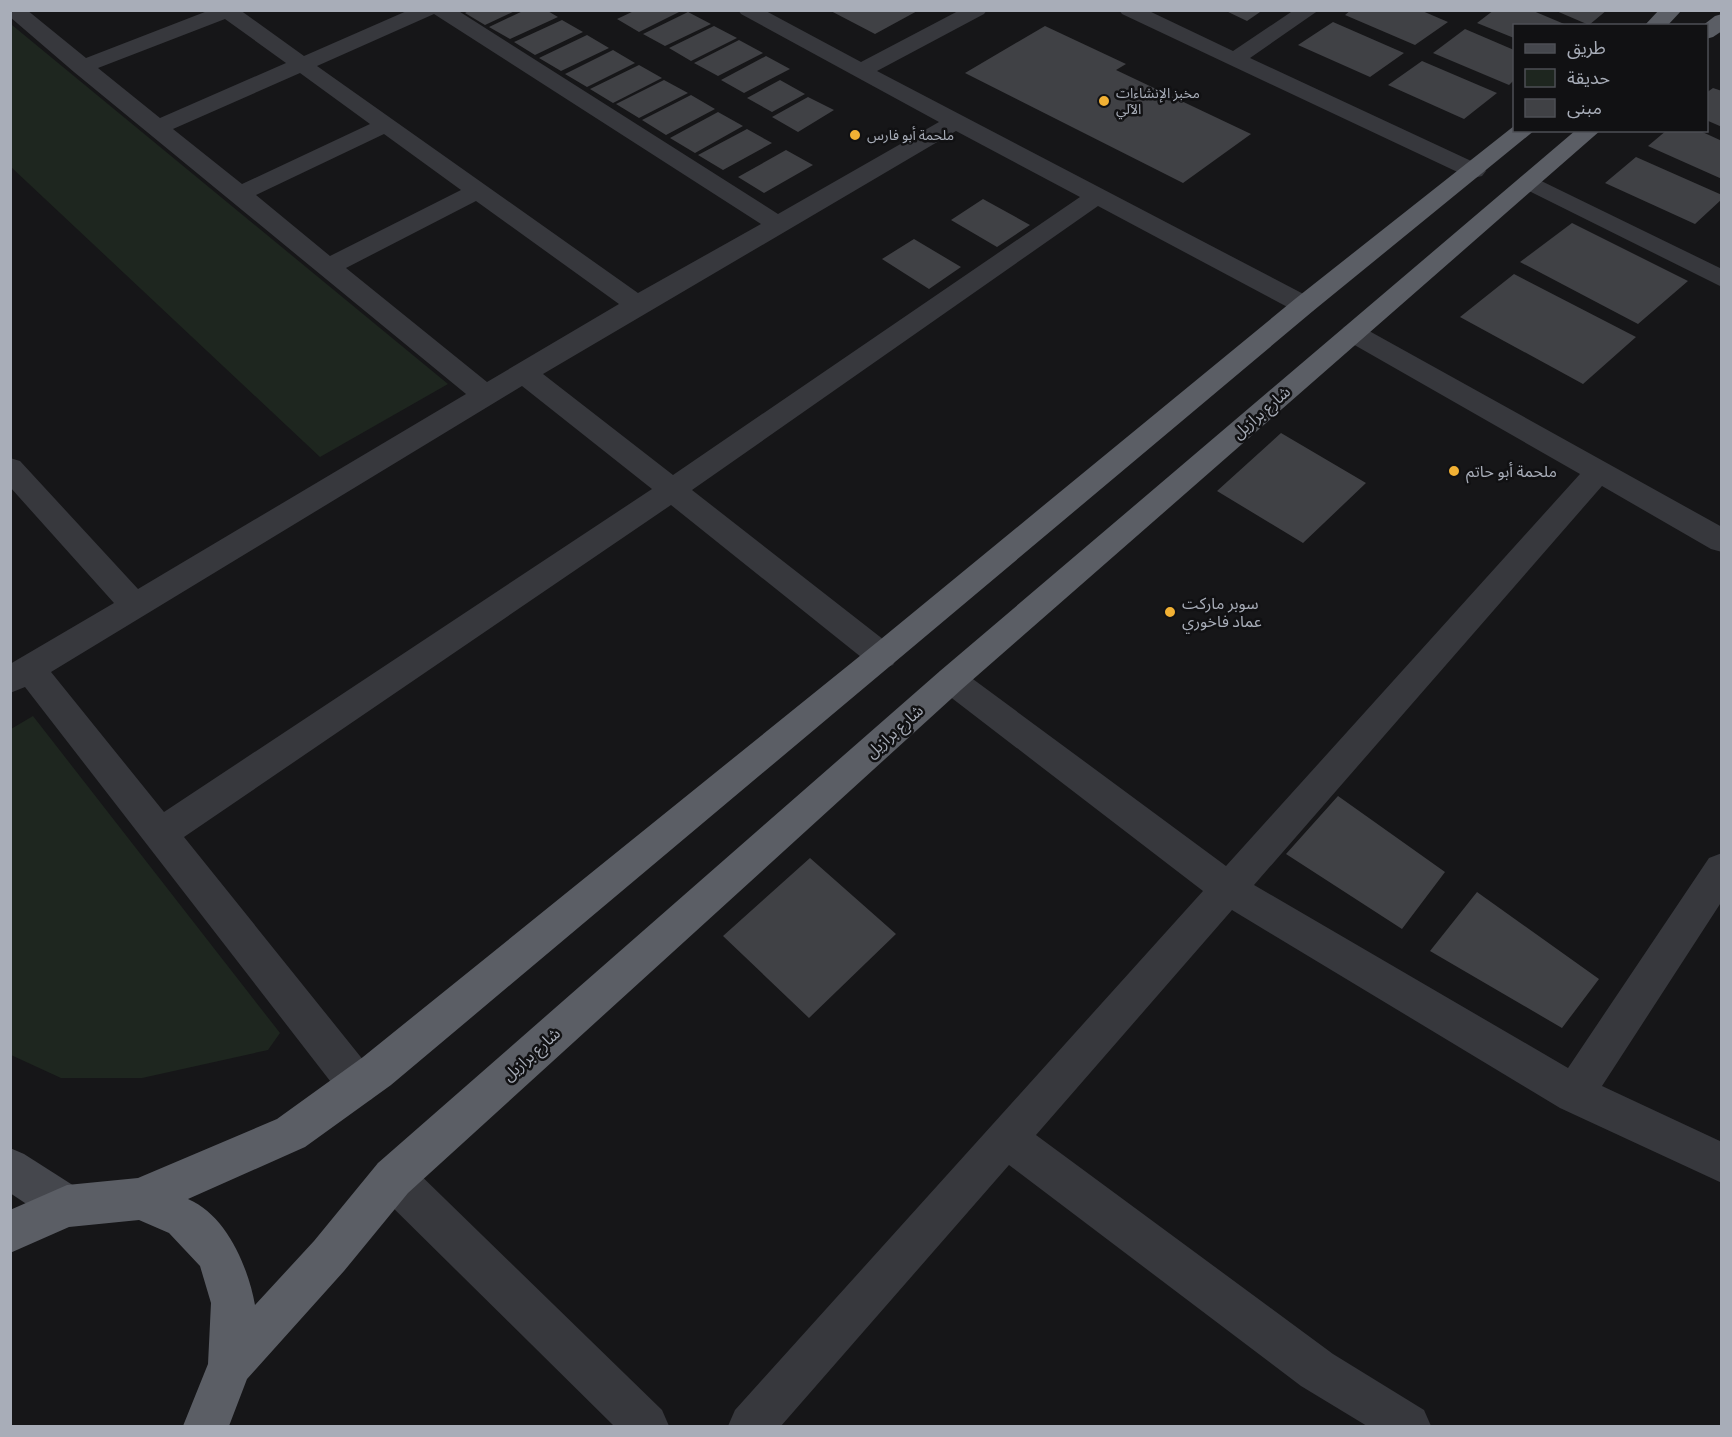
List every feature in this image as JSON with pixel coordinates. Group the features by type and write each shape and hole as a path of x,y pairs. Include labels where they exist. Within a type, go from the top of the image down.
{"highway":[{"path":"1656,24 1672,10"},
{"path":"1708,32 1722,20"},
{"path":"10,1232 67,1206 140,1200 291,1133 358,1085 882,656 1304,305 1522,132"},
{"name":"شارع برازيل","path":"230,1364 329,1256 393,1178 951,680 1588,132"},
{"path":"140,1200 184,1218 217,1253 233,1303 230,1364 206,1426"}],"main road":[{"path":"10,1168 67,1206"}],"street":[{"path":"14,10 486,396"},
{"path":"156,128 427,10"},
{"path":"442,10 778,224"},
{"path":"748,10 1304,305"},
{"path":"861,71 977,10"},
{"path":"1130,10 1474,171"},
{"path":"1233,60 1310,10"},
{"path":"82,67 226,11 637,305"},
{"path":"358,1085 160,834 20,675 637,305 956,122"},
{"path":"238,195 385,125"},
{"path":"1529,182 1722,279"},
{"path":"328,267 477,191"},
{"path":"160,834 672,490 1097,196"},
{"path":"1353,333 1722,541"},
{"path":"524,373 882,656"},
{"path":"10,468 135,606"},
{"path":"751,1426 1598,472"},
{"path":"951,680 1229,889 1574,1094 1722,1163"},
{"path":"1574,1094 1722,869"},
{"path":"1008,1139 1317,1370 1408,1426"},
{"path":"393,1178 646,1426"}],"green space":[{"path":"11,25 448,384 320,457 11,167"},
{"path":"33,716 280,1033 268,1050 142,1078 61,1078 11,1055 11,729"}],"building":[{"path":"470,10 517,10 485,25 465,13"},
{"path":"525,10 546,10 558,17 510,39 489,27"},
{"path":"636,10 683,10 639,32 617,19"},
{"path":"829,10 919,10 875,34"},
{"path":"1224,10 1263,10 1247,21"},
{"path":"1351,10 1420,10 1448,22 1415,45 1345,15"},
{"path":"1494,10 1531,10 1564,24 1513,24 1513,38 1477,23"},
{"path":"1554,10 1607,10 1590,24"},
{"path":"688,12 711,24 665,46 643,34"},
{"path":"562,20 583,32 535,55 514,42"},
{"path":"1333,22 1404,53 1370,77 1298,45"},
{"path":"714,26 737,38 691,61 669,48"},
{"path":"1045,26 1126,64 1116,70 1251,134 1183,183 965,73"},
{"path":"1465,29 1513,50 1513,81 1509,85 1433,53"},
{"path":"587,35 609,48 561,71 539,58"},
{"path":"739,40 763,53 718,76 694,63"},
{"path":"613,50 635,63 587,87 565,74"},
{"path":"766,56 790,69 744,93 721,80"},
{"path":"1422,61 1497,93 1464,119 1388,85"},
{"path":"639,65 662,78 613,103 590,89"},
{"path":"664,80 688,93 639,118 616,104"},
{"path":"780,80 805,94 772,112 747,98"},
{"path":"1713,88 1722,91 1722,127 1708,121 1708,92"},
{"path":"691,95 715,109 666,135 642,120"},
{"path":"808,97 834,110 798,132 772,117"},
{"path":"718,112 743,126 695,153 670,138"},
{"path":"747,129 772,143 723,170 698,155"},
{"path":"1665,132 1702,132 1722,141 1722,179 1648,146"},
{"path":"786,150 813,165 764,193 738,177"},
{"path":"1636,157 1722,195 1722,199 1695,224 1605,183"},
{"path":"983,199 1030,225 997,247 951,220"},
{"path":"1572,223 1688,281 1638,324 1520,262"},
{"path":"914,239 961,267 929,289 882,259"},
{"path":"1514,274 1636,337 1583,384 1460,317"},
{"path":"1281,433 1366,483 1303,543 1217,491"},
{"path":"1338,796 1445,872 1402,929 1286,854"},
{"path":"810,858 896,934 809,1018 723,936"},
{"path":"1477,892 1599,979 1562,1028 1430,951"}],"place":[{"name":"مخبز الإنشاءات الآلي","path":"1104,101"},
{"name":"ملحمة أبو فارس","path":"855,135"},
{"name":"ملحمة أبو حاتم","path":"1454,471"},
{"name":"سوبر ماركت عماد فاخوري","path":"1170,612"}]}
